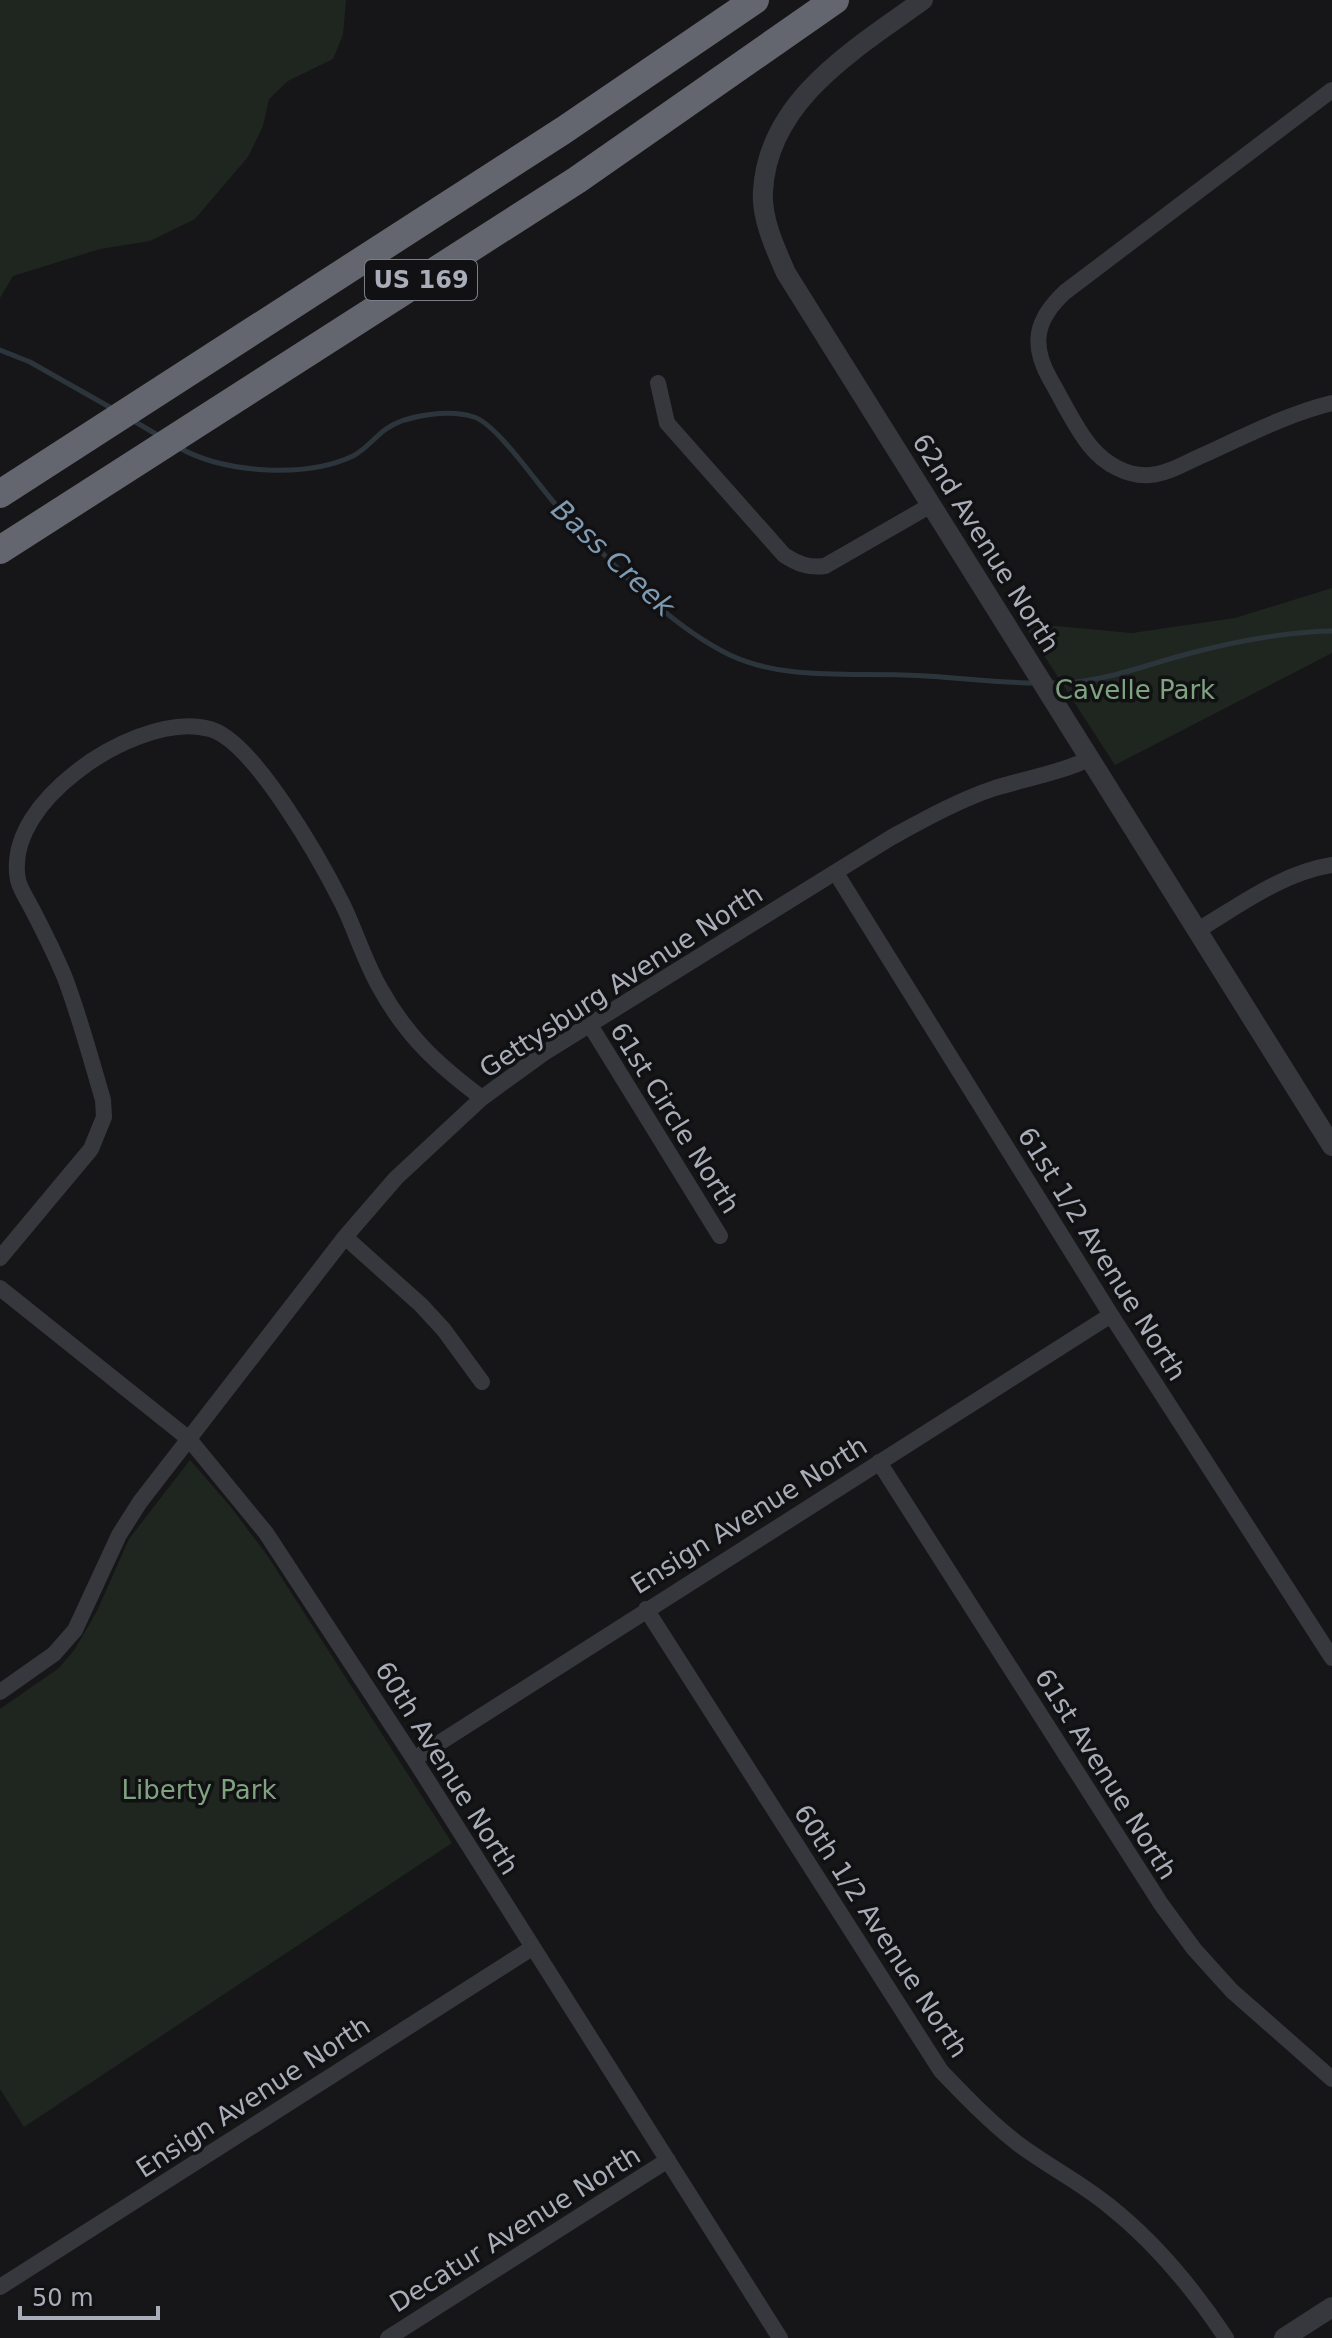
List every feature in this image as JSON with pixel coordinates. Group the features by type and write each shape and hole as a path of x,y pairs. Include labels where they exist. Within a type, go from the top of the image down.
{"highway":[{"name":"US 169","path":"0,494 564,130 755,0"},
{"name":"US 169","path":"0,550 577,180 835,0"}],"street":[{"name":"62nd Avenue North","path":"923,0 829,71 789,114 767,163 762,192 775,248 786,273 1332,1146"},
{"path":"1332,90 1051,305 1041,323 1037,342 1041,363 1090,447 1108,463 1128,473 1150,475 1172,469 1267,427 1332,403"},
{"path":"658,383 667,423 784,555 796,563 810,568 825,566 931,505"},
{"path":"0,1258 91,1149 104,1117 103,1100 64,977 18,881 18,849 26,827 65,781 92,760 150,733 175,728 209,729 225,736 246,753 309,844 380,988 399,1018 423,1050 482,1098"},
{"name":"Gettysburg Avenue North","path":"0,1692 54,1654 75,1630 119,1535 140,1502 345,1237 396,1178 482,1098 544,1053 943,809 994,789 1060,772 1091,758"},
{"path":"1198,930 1286,878 1312,868 1332,865"},
{"name":"61st 1/2 Avenue North","path":"836,873 1111,1315 1332,1658"},
{"name":"61st Circle North","path":"590,1025 720,1236"},
{"path":"345,1237 421,1305 444,1330 482,1382"},
{"name":"60th Avenue North","path":"0,1288 189,1439 266,1533 414,1759 780,2338"},
{"name":"Ensign Avenue North","path":"414,1759 1111,1315"},
{"name":"61st Avenue North","path":"879,1462 1161,1904 1194,1949 1232,1991 1332,2079"},
{"name":"60th 1/2 Avenue North","path":"646,1609 941,2071 978,2110 1017,2143 1106,2203 1147,2238 1182,2278 1226,2338"},
{"name":"Ensign Avenue North","path":"0,2287 532,1948"},
{"name":"Decatur Avenue North","path":"388,2338 668,2160"},
{"path":"1284,2338 1332,2307"}],"green space":[{"path":"0,0 346,0 343,35 333,59 288,81 269,99 263,126 248,157 195,219 150,241 100,249 13,276 0,298"},
{"name":"Cavelle Park","path":"1332,588 1332,653 1115,765 1023,623 1132,633 1235,618"},
{"name":"Liberty Park","path":"190,1460 267,1555 452,1843 24,2127 0,2089 0,1709 59,1668 75,1649 97,1611 129,1539"}],"waterway":[{"name":"Bass Creek","path":"0,350 30,362 113,409"},
{"name":"Bass Creek","path":"176,446 195,455 239,467 263,470 311,468 353,456 386,429 405,420 441,414 474,417 496,433 564,514 642,592 684,627 730,655 750,663 793,672 1037,683"},
{"name":"Bass Creek","path":"132,420 161,437"},
{"name":"Bass Creek","path":"1051,683 1105,677 1243,641 1332,631"}]}
